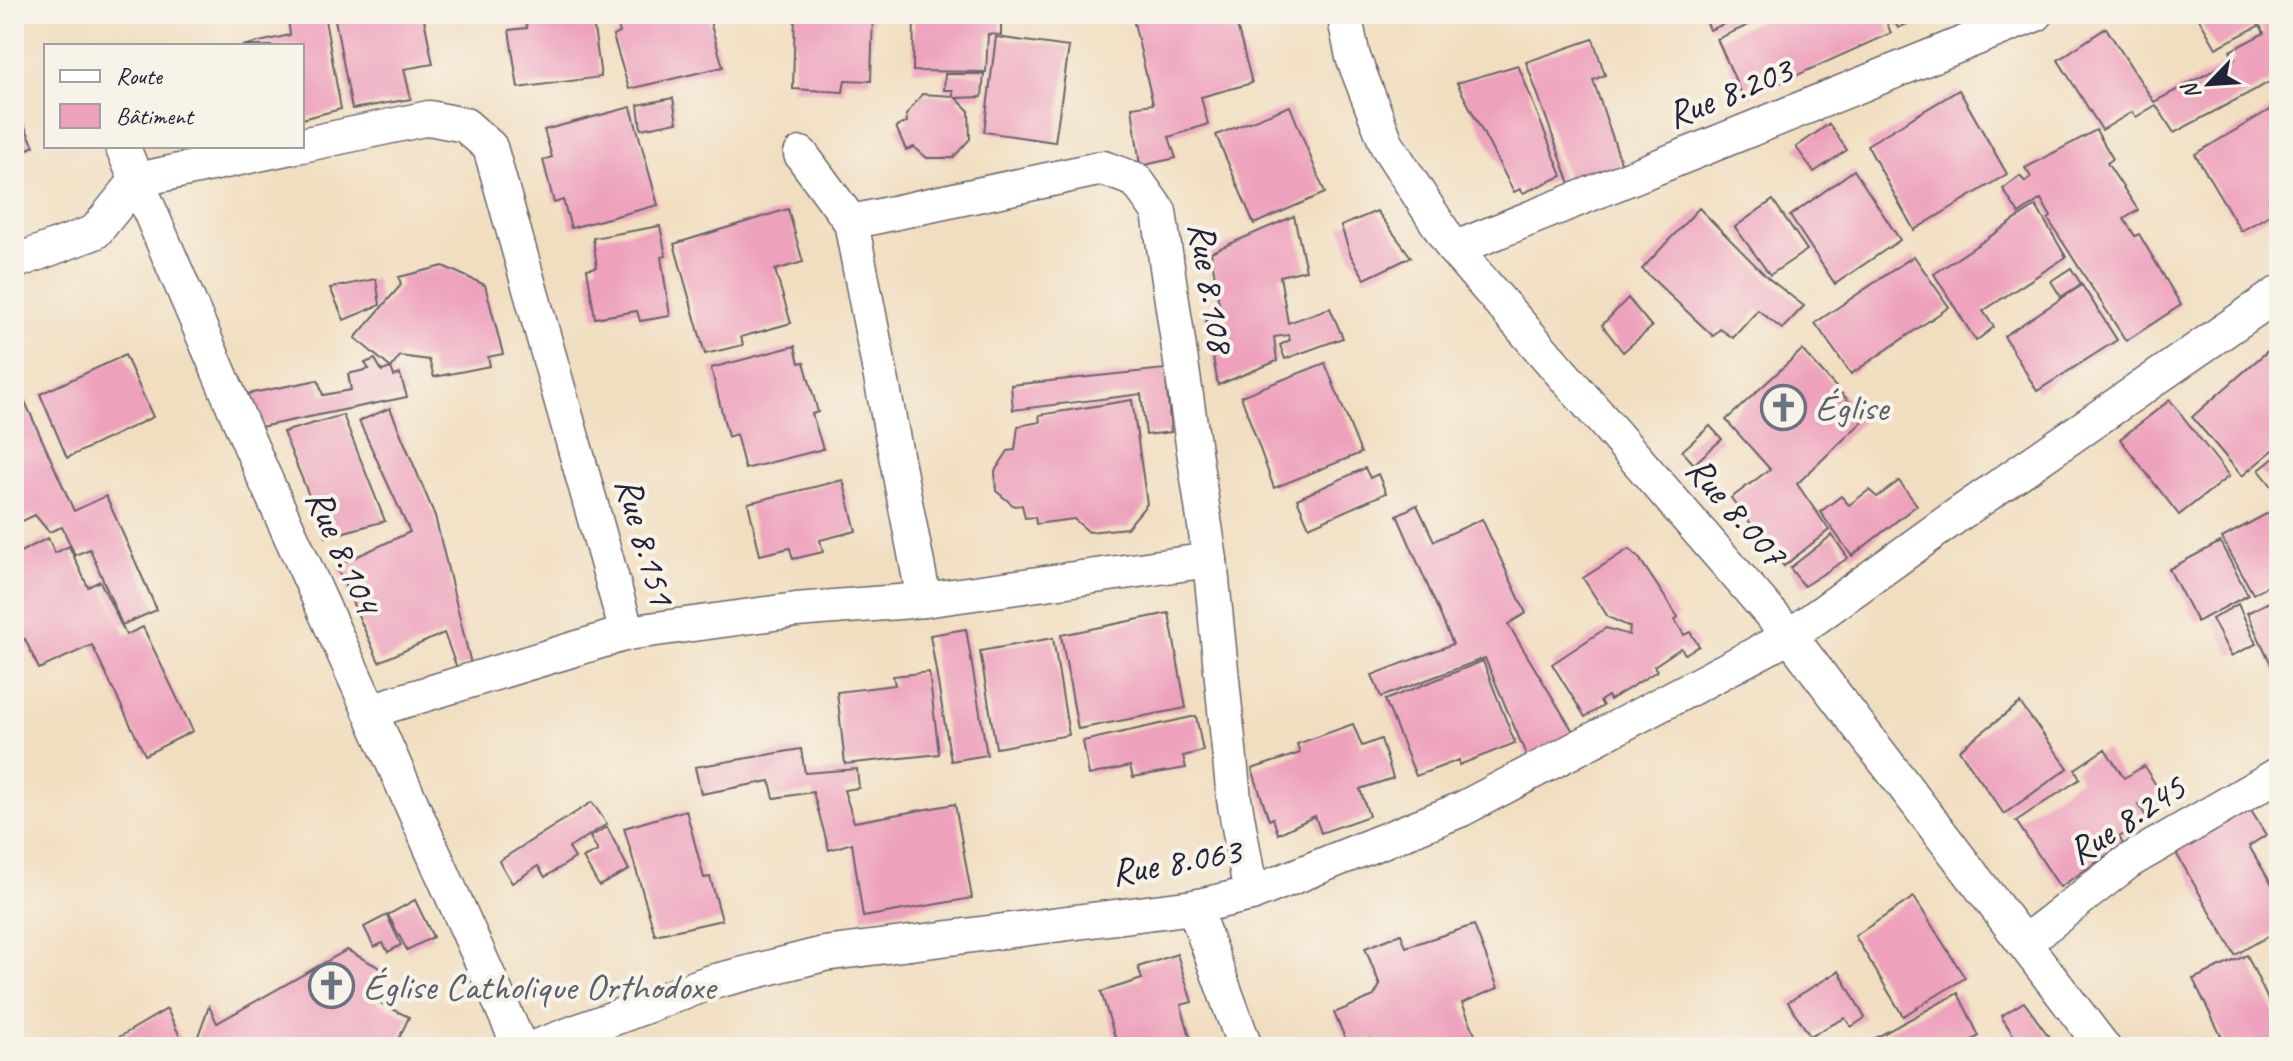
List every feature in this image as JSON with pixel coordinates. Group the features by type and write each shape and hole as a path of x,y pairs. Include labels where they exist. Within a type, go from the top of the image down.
{"street":[{"name":"Rue 8.007","path":"1344,14 1353,57 1387,145 1454,249 1790,636 2103,1047"},
{"name":"Rue 8.203","path":"1454,249 2036,14"},
{"name":"Rue 8.151","path":"304,145 429,118 465,125 490,147 627,633 796,610 924,600 1210,560"},
{"name":"Rue 8.104","path":"123,148 261,470 520,1047"},
{"path":"14,262 95,232 137,180 287,148"},
{"path":"801,154 851,222 924,600"},
{"name":"Rue 8.108","path":"851,222 1103,168 1136,180 1159,212 1210,560 1234,799 1251,894"},
{"path":"1790,636 1969,507 2279,293"},
{"path":"370,711 627,633"},
{"name":"Rue 8.063","path":"536,1047 708,983 824,954 1194,907 1251,894 1462,809 1790,636"},
{"name":"Rue 8.245","path":"2025,942 2129,861 2279,774"},
{"path":"1194,907 1245,1047"}],"building":[{"path":"257,14 324,14 341,109 304,118 304,44 251,44 290,35 288,18"},
{"path":"334,14 423,14 433,64 404,69 411,99 352,109"},
{"path":"525,14 592,14 601,77 518,88 509,30 527,28"},
{"path":"615,14 698,14 700,21 709,18 723,67 629,89 613,36 620,33"},
{"path":"795,14 873,14 871,81 845,80 843,92 793,89"},
{"path":"914,14 1001,14 1001,35 988,34 986,72 913,71"},
{"path":"1132,14 1234,14 1252,83 1201,97 1208,124 1169,137 1176,158 1140,166 1132,107 1153,104"},
{"path":"1703,14 1747,14 1710,30"},
{"path":"1773,14 1883,14 1891,33 1744,99 1717,39"},
{"path":"1891,14 1930,14 1898,28"},
{"path":"2196,14 2277,14 2279,77 2174,133 2156,105 2136,117 2132,112 2102,130 2058,60 2106,28 2154,102 2235,59 2230,51 2264,33 2260,25 2216,48"},
{"path":"996,37 1069,47 1055,142 984,132"},
{"path":"1593,39 1605,75 1593,80 1622,165 1570,184 1526,62"},
{"path":"1518,65 1562,176 1523,193 1520,189 1514,192 1457,83"},
{"path":"945,74 984,74 982,97 956,98 969,111 970,139 953,158 927,158 914,147 906,150 896,127 907,122 906,115 922,94 953,96 953,90 944,90"},
{"path":"1959,90 2007,174 1914,230 1867,145"},
{"path":"673,98 677,122 641,129 638,105"},
{"path":"14,104 34,146 14,156"},
{"path":"2278,105 2279,194 2269,201 2275,212 2241,231 2195,154"},
{"path":"1290,106 1325,193 1254,224 1216,135"},
{"path":"631,107 658,205 571,228 563,200 554,203 543,160 552,157 544,130"},
{"path":"1829,124 1847,150 1814,172 1796,147"},
{"path":"2096,130 2113,159 2107,163 2138,210 2124,219 2135,236 2139,234 2181,305 2126,341 2048,219 2051,217 2041,199 2019,214 2003,189 2020,176 2025,182 2031,177 2025,168"},
{"path":"1854,170 1900,240 1835,284 1790,216"},
{"path":"1773,200 1807,250 1770,275 1735,227"},
{"path":"2036,206 2066,257 1983,311 1994,327 1976,341 1934,274"},
{"path":"1699,208 1768,278 1804,306 1782,329 1758,310 1733,338 1720,329 1713,336 1642,269"},
{"path":"788,209 803,262 775,270 791,323 741,337 743,345 705,354 674,244"},
{"path":"1377,211 1411,257 1365,279 1351,256 1341,226"},
{"path":"1294,216 1306,270 1280,276 1288,323 1330,308 1343,338 1285,359 1280,345 1290,340 1288,335 1274,337 1277,361 1218,385 1205,313 1220,310 1211,252"},
{"path":"660,226 666,256 661,257 670,316 640,321 637,311 595,318 587,269 597,267 593,238"},
{"path":"1914,256 1949,307 1851,374 1815,323"},
{"path":"443,266 485,285 503,354 488,357 490,366 434,377 429,360 400,356 391,368 355,338 401,285 399,277"},
{"path":"2071,268 2081,284 2061,297 2051,281"},
{"path":"376,279 380,305 344,320 330,288"},
{"path":"2082,285 2117,340 2037,391 2004,336"},
{"path":"1628,298 1652,327 1623,352 1602,325"},
{"path":"795,346 799,363 804,362 818,412 812,414 823,449 745,469 736,434 728,437 711,368"},
{"path":"2271,348 2279,358 2279,445 2242,476 2192,417"},
{"path":"1802,350 1865,419 1797,484 1829,530 1784,566 1731,498 1770,469 1726,420"},
{"path":"125,355 153,417 67,458 40,394"},
{"path":"375,359 382,371 391,368 394,376 400,374 407,397 260,427 247,394 318,380 323,395 351,390 348,374 369,369 365,363"},
{"path":"1325,363 1361,453 1274,488 1241,396"},
{"path":"1165,369 1171,432 1146,435 1141,394 1013,410 1011,385"},
{"path":"14,377 74,511 106,496 157,610 122,625 90,549 75,555 62,527 49,532 35,515 14,525 14,487 21,485 14,470"},
{"path":"1132,400 1147,504 1127,528 1089,532 1074,519 1036,524 1035,517 1025,518 1022,505 1014,506 996,491 995,471 1008,451 1015,450 1018,426 1040,422 1039,415"},
{"path":"2170,400 2229,476 2179,515 2120,439"},
{"path":"390,408 435,516 471,664 457,668 444,633 379,662 336,566 410,532 359,421"},
{"path":"343,415 385,521 326,537 283,432"},
{"path":"1710,426 1722,439 1694,464 1682,451"},
{"path":"2279,454 2279,495 2259,470"},
{"path":"1365,468 1370,478 1378,474 1386,493 1309,527 1297,499"},
{"path":"843,480 856,531 820,540 823,552 793,559 790,548 760,555 748,503"},
{"path":"1899,481 1917,505 1852,556 1820,512 1841,496 1849,505 1869,490 1877,497"},
{"path":"1417,505 1434,541 1482,519 1526,613 1508,624 1574,733 1528,759 1485,658 1381,697 1372,675 1453,644 1397,515"},
{"path":"2279,507 2279,579 2253,594 2222,538"},
{"path":"1832,535 1848,558 1804,586 1790,568"},
{"path":"48,538 55,553 69,546 88,587 100,581 126,635 143,627 193,731 145,755 92,645 39,669 25,639 14,644 14,569 18,567 14,555"},
{"path":"2220,542 2248,595 2197,622 2169,569"},
{"path":"1629,549 1639,558 1678,617 1675,620 1684,635 1690,632 1699,646 1685,654 1681,648 1654,666 1657,671 1610,700 1608,696 1600,701 1603,706 1585,717 1552,664 1606,628 1629,635 1630,627 1608,617 1583,578"},
{"path":"2279,597 2279,681 2247,613"},
{"path":"2238,604 2256,644 2231,656 2212,619"},
{"path":"1169,613 1186,708 1078,729 1061,635"},
{"path":"966,629 987,755 951,761 930,635"},
{"path":"1053,638 1069,735 996,748 980,651"},
{"path":"1483,661 1515,743 1459,765 1459,760 1416,776 1385,700"},
{"path":"929,672 939,754 845,764 837,692 895,685 893,676"},
{"path":"2020,703 2068,768 2004,814 1959,750"},
{"path":"1196,716 1203,751 1183,756 1186,768 1133,777 1130,766 1089,775 1083,741"},
{"path":"1353,724 1362,746 1381,739 1393,778 1360,789 1369,816 1321,833 1315,816 1278,834 1273,818 1269,820 1252,769 1300,753 1297,744"},
{"path":"801,749 805,773 857,769 859,788 844,790 854,822 955,804 972,898 863,917 852,843 829,850 813,792 774,798 770,781 701,794 695,767"},
{"path":"2105,749 2124,778 2144,766 2164,798 2152,805 2148,800 2139,805 2148,820 2119,837 2123,844 2060,887 2016,821 2080,779 2075,769"},
{"path":"592,802 607,824 569,848 575,858 545,877 538,866 512,883 499,861"},
{"path":"2247,804 2266,835 2249,846 2279,897 2279,930 2235,955 2172,846"},
{"path":"686,810 704,878 710,877 722,920 655,935 624,828"},
{"path":"607,827 629,870 599,886 583,858 598,851 590,837"},
{"path":"1914,897 1965,978 1903,1016 1855,936"},
{"path":"415,900 433,937 407,950 388,915"},
{"path":"387,915 401,945 388,952 383,943 374,947 364,927"},
{"path":"1474,925 1498,988 1462,1003 1479,1043 1471,1047 1375,1047 1371,1039 1349,1047 1334,1013 1374,996 1380,985 1365,948 1401,934 1406,947"},
{"name":"Église Catholique Orthodoxe","path":"347,950 382,969 377,1002 409,1017 395,1047 194,1047 209,1006 217,1023"},
{"path":"1177,954 1192,1002 1181,1005 1193,1047 1118,1047 1101,992 1142,979 1138,967"},
{"path":"2247,955 2279,1023 2279,1047 2240,1047 2237,1041 2226,1046 2193,979"},
{"path":"1839,971 1865,1018 1851,1027 1845,1018 1810,1036 1788,1002"},
{"path":"1958,993 1979,1036 1960,1047 1859,1047"},
{"path":"2024,1002 2052,1041 2041,1047 2021,1047 2001,1016"},
{"path":"167,1009 183,1043 176,1047 102,1047"}],"place":[{"name":"Église","path":"1784,407"},
{"name":"Église Catholique Orthodoxe","path":"332,986"}]}
